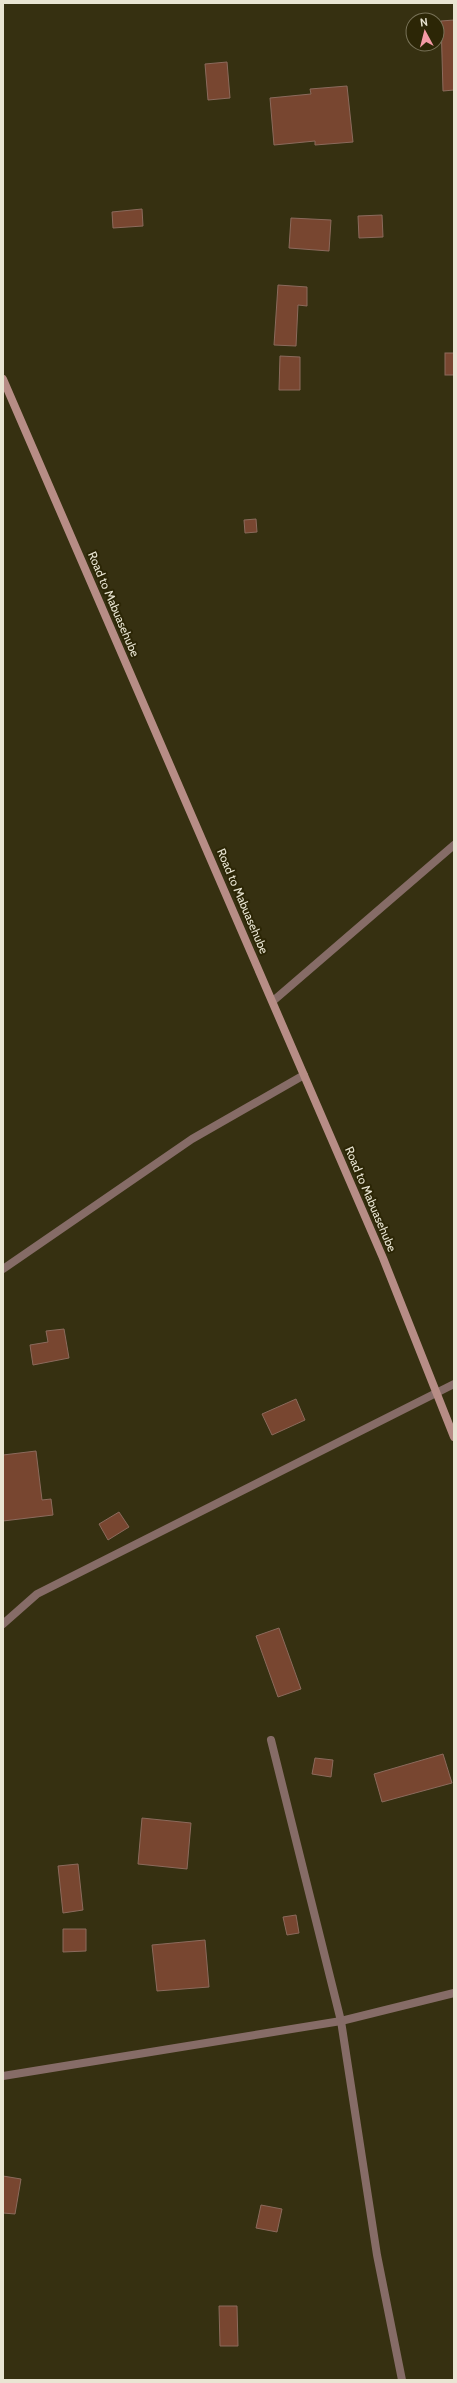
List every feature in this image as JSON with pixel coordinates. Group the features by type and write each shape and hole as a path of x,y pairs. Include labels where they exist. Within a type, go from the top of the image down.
{"main road":[{"name":"Road to Mabuasehube","path":"3,379 383,1258 454,1436"}],"street":[{"path":"273,1001 454,845"},
{"path":"3,1269 192,1139 304,1075"},
{"path":"3,1624 37,1594 454,1384"},
{"path":"271,1740 341,2021 377,2255 402,2380"},
{"path":"3,2076 341,2021 454,1993"}],"building":[{"path":"454,20 454,90 443,91 442,52 445,52 445,21"},
{"path":"227,62 230,98 208,100 205,64"},
{"path":"347,86 353,142 315,145 315,141 274,145 270,98 311,94 310,89"},
{"path":"142,209 143,226 113,228 112,212"},
{"path":"382,215 383,237 359,238 358,216"},
{"path":"291,218 331,220 329,251 289,248"},
{"path":"278,285 307,287 307,306 298,305 296,346 274,345"},
{"path":"445,353 454,353 454,375 445,375"},
{"path":"280,356 300,357 300,390 279,390"},
{"path":"256,519 257,532 245,533 244,520"},
{"path":"64,1329 69,1358 33,1365 30,1345 48,1342 46,1331"},
{"path":"296,1399 305,1420 272,1435 262,1414"},
{"path":"36,1451 42,1500 51,1499 53,1515 3,1521 3,1455"},
{"path":"119,1512 129,1527 108,1540 99,1524"},
{"path":"279,1628 301,1689 278,1697 256,1636"},
{"path":"443,1754 452,1783 382,1802 374,1774"},
{"path":"315,1758 333,1760 331,1777 312,1774"},
{"path":"142,1818 191,1823 187,1869 138,1864"},
{"path":"78,1864 83,1910 63,1913 58,1866"},
{"path":"296,1915 299,1933 287,1935 283,1917"},
{"path":"63,1929 86,1929 86,1951 63,1952"},
{"path":"205,1940 209,1987 157,1991 152,1945"},
{"path":"3,2176 21,2179 15,2214 3,2213"},
{"path":"261,2205 282,2209 277,2232 256,2228"},
{"path":"219,2306 237,2306 238,2346 220,2346"}]}
